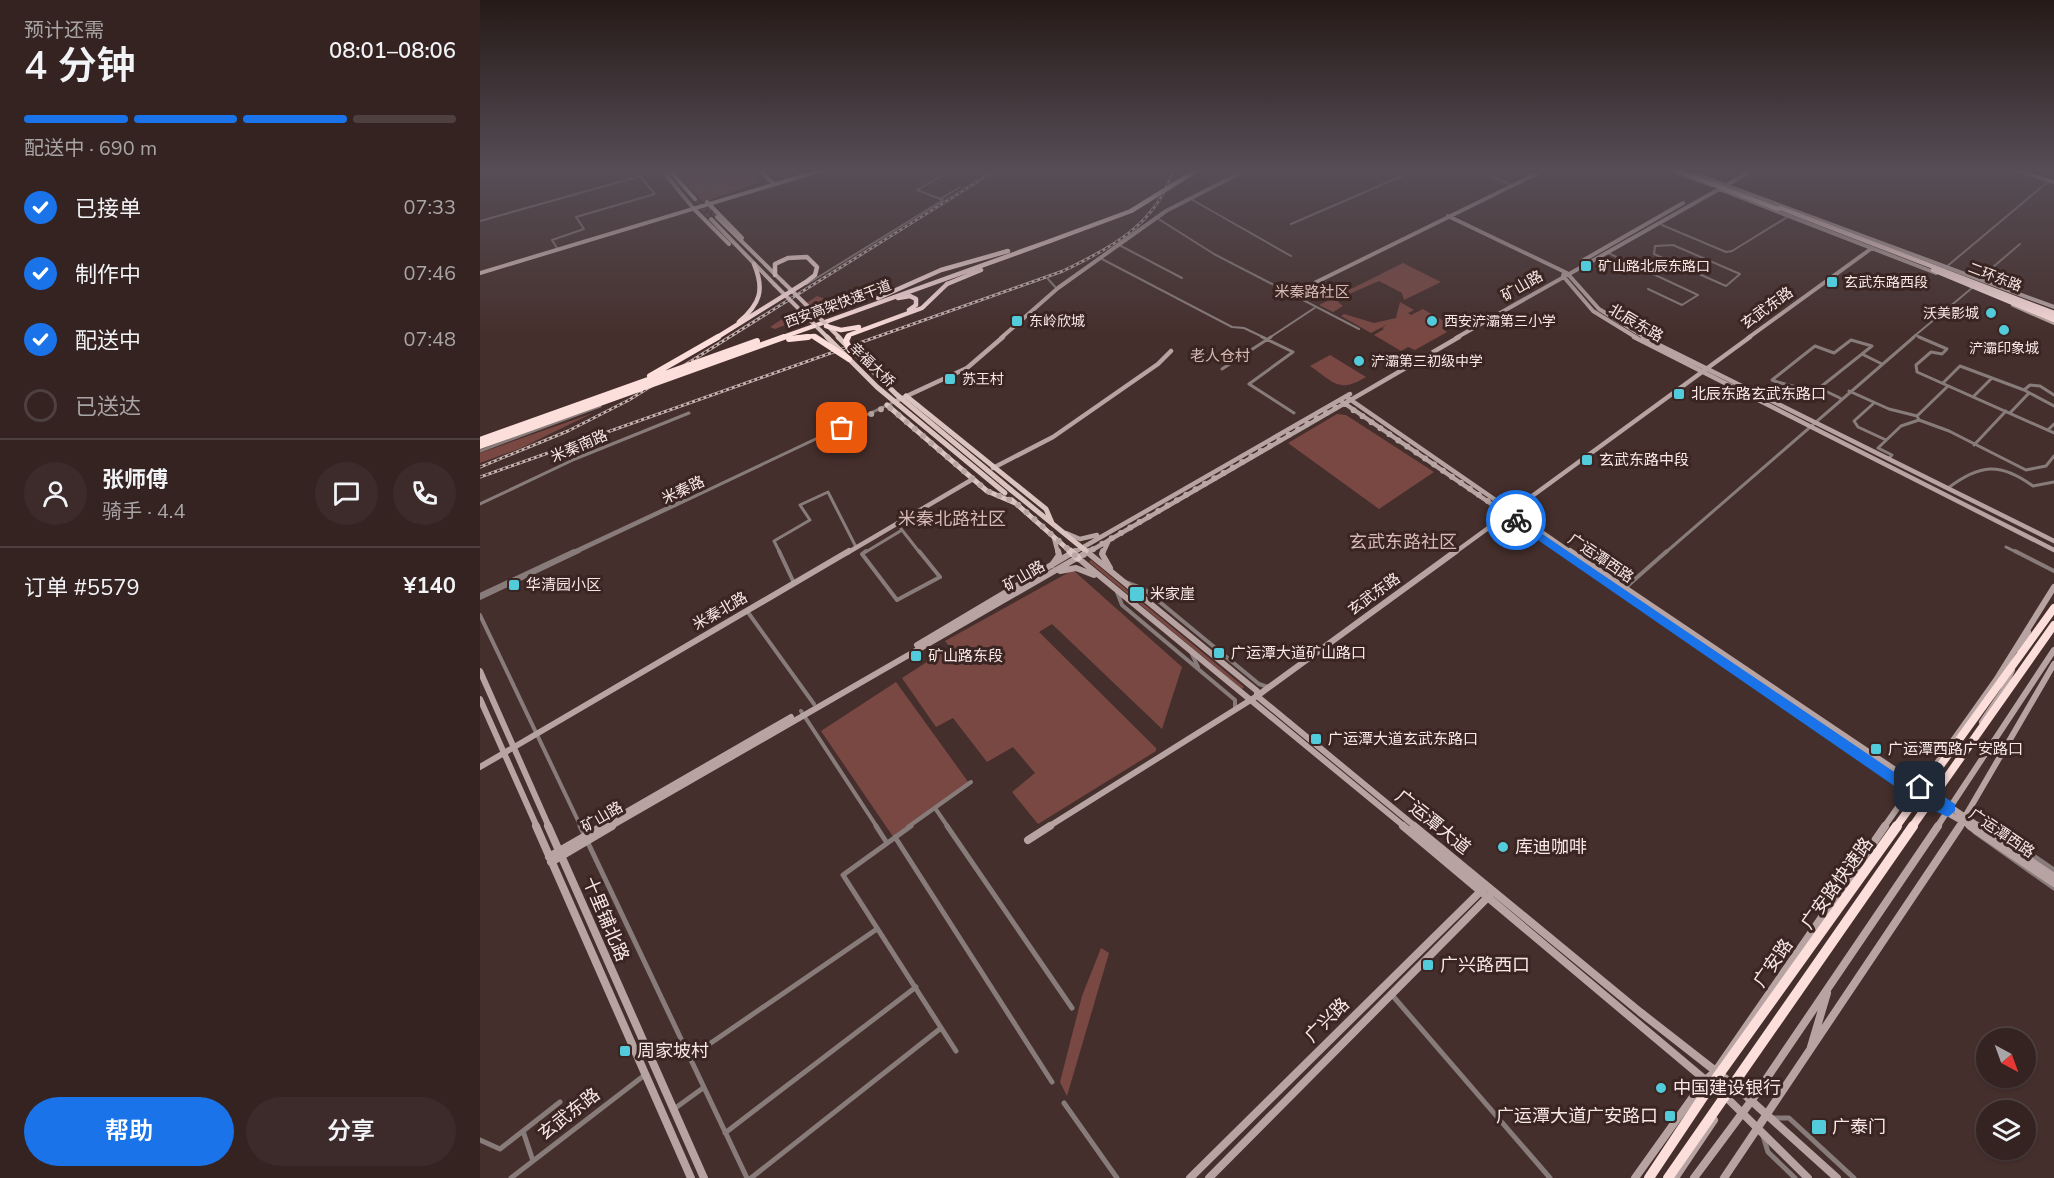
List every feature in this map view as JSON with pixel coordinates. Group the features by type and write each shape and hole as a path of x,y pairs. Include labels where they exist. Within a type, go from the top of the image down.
{"highway":[{"name":"西安高架快速干道","path":"480,440 1000,259 1083,225"},
{"name":"西安高架快速干道","path":"480,449 878,298 1008,251 1090,225"},
{"name":"二环东路","path":"1820,225 2032,304 2054,316"},
{"path":"1820,225 1835,231"},
{"path":"1820,225 2054,316"},
{"path":"1824,225 1835,231"},
{"path":"573,407 665,369 811,278 817,272 817,267 807,257 791,257 775,264 775,275"},
{"path":"850,350 846,340 849,335 922,308 947,284 1000,259"},
{"path":"728,331 754,309 762,295 760,278 754,264"},
{"path":"1935,264 1953,274"},
{"path":"1928,267 1972,288 2054,316"},
{"path":"826,326 840,330 855,328 907,311 917,304 912,297 898,298 837,317"},
{"path":"667,379 798,337 816,338 849,359"},
{"name":"广安路快速路","path":"1649,1178 1706,1094 2054,608"},
{"name":"广安路快速路","path":"1668,1178 1717,1104 2054,625"}],"main road":[{"path":"480,272 634,225"},
{"path":"480,272 636,225"},
{"path":"712,225 731,243"},
{"path":"716,225 731,243"},
{"name":"幸福大桥","path":"725,225 902,400 1008,492"},
{"path":"730,225 759,259"},
{"name":"米秦路","path":"896,401 967,368 1057,289 1147,225"},
{"path":"1292,294 1430,225"},
{"path":"1466,225 1565,274"},
{"name":"矿山路","path":"1565,274 1651,225"},
{"name":"矿山路","path":"550,859 802,713 1042,579 1083,550 1119,529 1651,225"},
{"path":"1817,225 1947,277"},
{"path":"1832,225 1979,279 2054,316"},
{"name":"幸福大桥","path":"731,243 908,414 1008,492"},
{"name":"玄武东路","path":"1028,840 1250,701 1872,248"},
{"name":"北辰东路","path":"1565,274 1605,321 1812,423 2054,550"},
{"path":"993,468 1062,432 1158,364 1171,351"},
{"path":"906,396 1046,509 1052,523"},
{"name":"广运潭西路","path":"1344,400 1910,790 1929,798 1964,819 2054,883"},
{"path":"888,406 987,491 1015,502"},
{"name":"北辰东路","path":"1812,423 2054,541"},
{"name":"米秦北路","path":"480,767 973,479"},
{"name":"广运潭大道","path":"1008,492 1015,502 1053,537 1117,592 1250,701 1267,711 1488,891 1752,1100 1838,1178"},
{"name":"广运潭大道","path":"1008,492 1052,523 1257,691 1257,696 1488,891 1728,1099 1808,1178"},
{"name":"广运潭西路","path":"1508,512 1920,787 1929,798"},
{"path":"1059,529 1075,538 1084,539 1119,529"},
{"path":"1113,572 1102,551 1119,529"},
{"path":"1044,572 1059,555 1059,547 1053,537"},
{"name":"矿山路","path":"802,713 1044,572 1076,556"},
{"path":"1042,579 1072,568 1103,580"},
{"path":"1910,790 1920,787 1996,680 2054,587"},
{"path":"1675,1178 2003,691 2036,614"},
{"path":"1694,1178 1752,1100 1830,986 2054,650"},
{"path":"1724,1178 1771,1116 1809,1054 1964,819 2054,664"},
{"name":"十里铺北路","path":"480,671 512,748 561,852 704,1178"},
{"name":"十里铺北路","path":"480,699 691,1178"},
{"name":"广安路","path":"1635,1178 1705,1080 1714,1072 1910,790"},
{"name":"广运潭西路","path":"1974,826 2054,877"},
{"name":"广兴路","path":"1209,1178 1488,891"},
{"name":"广兴路","path":"1190,1178 1488,891"},
{"path":"1809,1054 1830,986"}],"street":[{"path":"557,248 552,240 584,229 581,225"},
{"path":"763,310 902,225"},
{"path":"1168,225 1214,254 1359,329"},
{"path":"1236,225 1291,256"},
{"path":"1662,225 1726,252 1732,251 1774,225"},
{"path":"1945,268 1997,225"},
{"path":"1979,279 2020,244"},
{"path":"1119,245 1182,278"},
{"path":"1672,245 1740,274 1726,286 1654,254 1655,246 1672,245"},
{"path":"1605,252 1698,295 1682,305 1648,289"},
{"path":"1100,258 1232,327 1244,328 1293,352 1249,384 1294,413"},
{"path":"1048,279 1057,289"},
{"path":"1625,588 1840,398 1972,288"},
{"path":"1222,369 1317,307"},
{"path":"1916,336 1947,349 1942,354 1931,352 1916,365 1917,372 2054,433"},
{"path":"1851,340 1859,340 1872,346 1862,354 1813,393 1795,384 1781,384 1772,380 1815,346 1834,353 1851,340"},
{"path":"1862,354 1882,364"},
{"path":"1943,383 1960,366 2024,390 2054,406"},
{"path":"480,449 591,411 659,373"},
{"path":"1973,397 1992,378"},
{"path":"2024,390 2030,385 2040,386 2054,395"},
{"path":"1888,459 1892,454 1878,448 1901,426 1918,418 1948,386"},
{"path":"1820,388 1840,398"},
{"path":"1849,391 1874,403 1918,418 2026,470 2046,466 2054,456"},
{"path":"1974,445 2028,394"},
{"name":"米秦路","path":"480,596 896,401"},
{"path":"1874,403 1854,421 1858,427 1886,440"},
{"name":"米秦南路","path":"480,504 575,459 689,413"},
{"path":"1911,416 1913,420"},
{"path":"2048,430 2054,424"},
{"path":"1947,489 1972,472 1993,468 2007,468 2033,486 2054,482"},
{"path":"794,583 774,541 810,520 800,505 828,492 856,547"},
{"path":"897,523 940,577 897,600 862,554 902,530"},
{"path":"2006,546 2054,571"},
{"path":"1123,580 1144,589 1259,684 1266,687 1274,684"},
{"path":"1117,592 1122,605 1236,702 1235,708 1227,715"},
{"path":"747,611 814,704"},
{"path":"480,615 688,1058 747,1178"},
{"path":"1190,652 1199,670"},
{"path":"802,713 886,843"},
{"path":"956,1051 843,875 971,782"},
{"path":"935,808 1072,1008"},
{"path":"2054,870 1986,824 1974,826 1977,836 2054,888"},
{"path":"895,837 1052,1082"},
{"path":"688,1058 877,928"},
{"path":"725,1133 916,987"},
{"path":"1390,993 1550,1178"},
{"path":"751,1178 941,1028"},
{"name":"玄武东路","path":"511,1178 646,1073"},
{"path":"674,1110 703,1088"},
{"path":"480,1140 500,1149 560,1102"},
{"path":"1064,1103 1117,1178"},
{"path":"1771,1116 1789,1118 1854,1178"},
{"path":"523,1131 533,1161"},
{"path":"1760,1132 1768,1152 1795,1178"}],"shaded area":[{"path":"1403,263 1441,282 1404,300 1402,293 1379,281 1340,298 1338,302 1343,306 1333,312 1319,305"},
{"path":"817,296 838,305 775,329 770,327"},
{"path":"1400,302 1414,310 1408,313 1411,315 1423,309 1449,324 1442,328 1447,332 1415,350 1408,347 1401,351 1374,335 1388,324 1371,333 1341,316 1344,314 1374,323 1396,318"},
{"path":"1330,355 1366,377 1349,385 1336,384 1310,366"},
{"path":"593,413 521,448 480,463 480,453"},
{"path":"1337,414 1346,415 1434,472 1379,509 1288,443"},
{"path":"1091,560 1244,687 1242,689 1089,562"},
{"path":"1073,570 1182,667 1162,729 1052,624 1039,632 1156,748 1156,751 1038,824 1012,792 1035,773 1013,747 987,762 953,718 936,727 902,678 950,647 945,641"},
{"path":"896,682 969,783 894,838 821,731"},
{"path":"1101,948 1109,953 1067,1096 1060,1082 1082,996"}],"railway":[{"path":"480,467 568,431 629,400 908,225"},
{"path":"480,477 1063,271 1115,243 1138,225"}],"way so far":[{"path":"842,428 888,406 987,491 1015,502 1078,558 1086,551 1343,403 1516,520"}],"place":[{"name":"矿山路北辰东路口","path":"1586,266"},
{"name":"玄武东路西段","path":"1832,282"},
{"name":"沃美影城","path":"1991,313"},
{"name":"东岭欣城","path":"1017,321"},
{"name":"西安浐灞第三小学","path":"1432,321"},
{"name":"浐灞印象城","path":"2004,330"},
{"name":"浐灞第三初级中学","path":"1359,361"},
{"name":"苏王村","path":"950,379"},
{"name":"北辰东路玄武东路口","path":"1679,394"},
{"name":"玄武东路中段","path":"1587,460"},
{"name":"华清园小区","path":"514,585"},
{"name":"米家崖","path":"1137,594"},
{"name":"广运潭大道矿山路口","path":"1219,653"},
{"name":"矿山路东段","path":"916,656"},
{"name":"广运潭大道玄武东路口","path":"1316,739"},
{"name":"广运潭西路广安路口","path":"1876,749"},
{"name":"库迪咖啡","path":"1503,847"},
{"name":"广兴路西口","path":"1428,965"},
{"name":"周家坡村","path":"625,1051"},
{"name":"中国建设银行","path":"1661,1088"},
{"name":"广运潭大道广安路口","path":"1670,1116"},
{"name":"广泰门","path":"1819,1127"}],"district":[{"name":"米秦路社区","path":"1312,292"},
{"name":"老人仓村","path":"1220,356"},
{"name":"米秦北路社区","path":"952,519"},
{"name":"玄武东路社区","path":"1403,542"}],"route":[{"path":"1516,520 1926,801 1948,812 1951,807 1920,787"}]}
